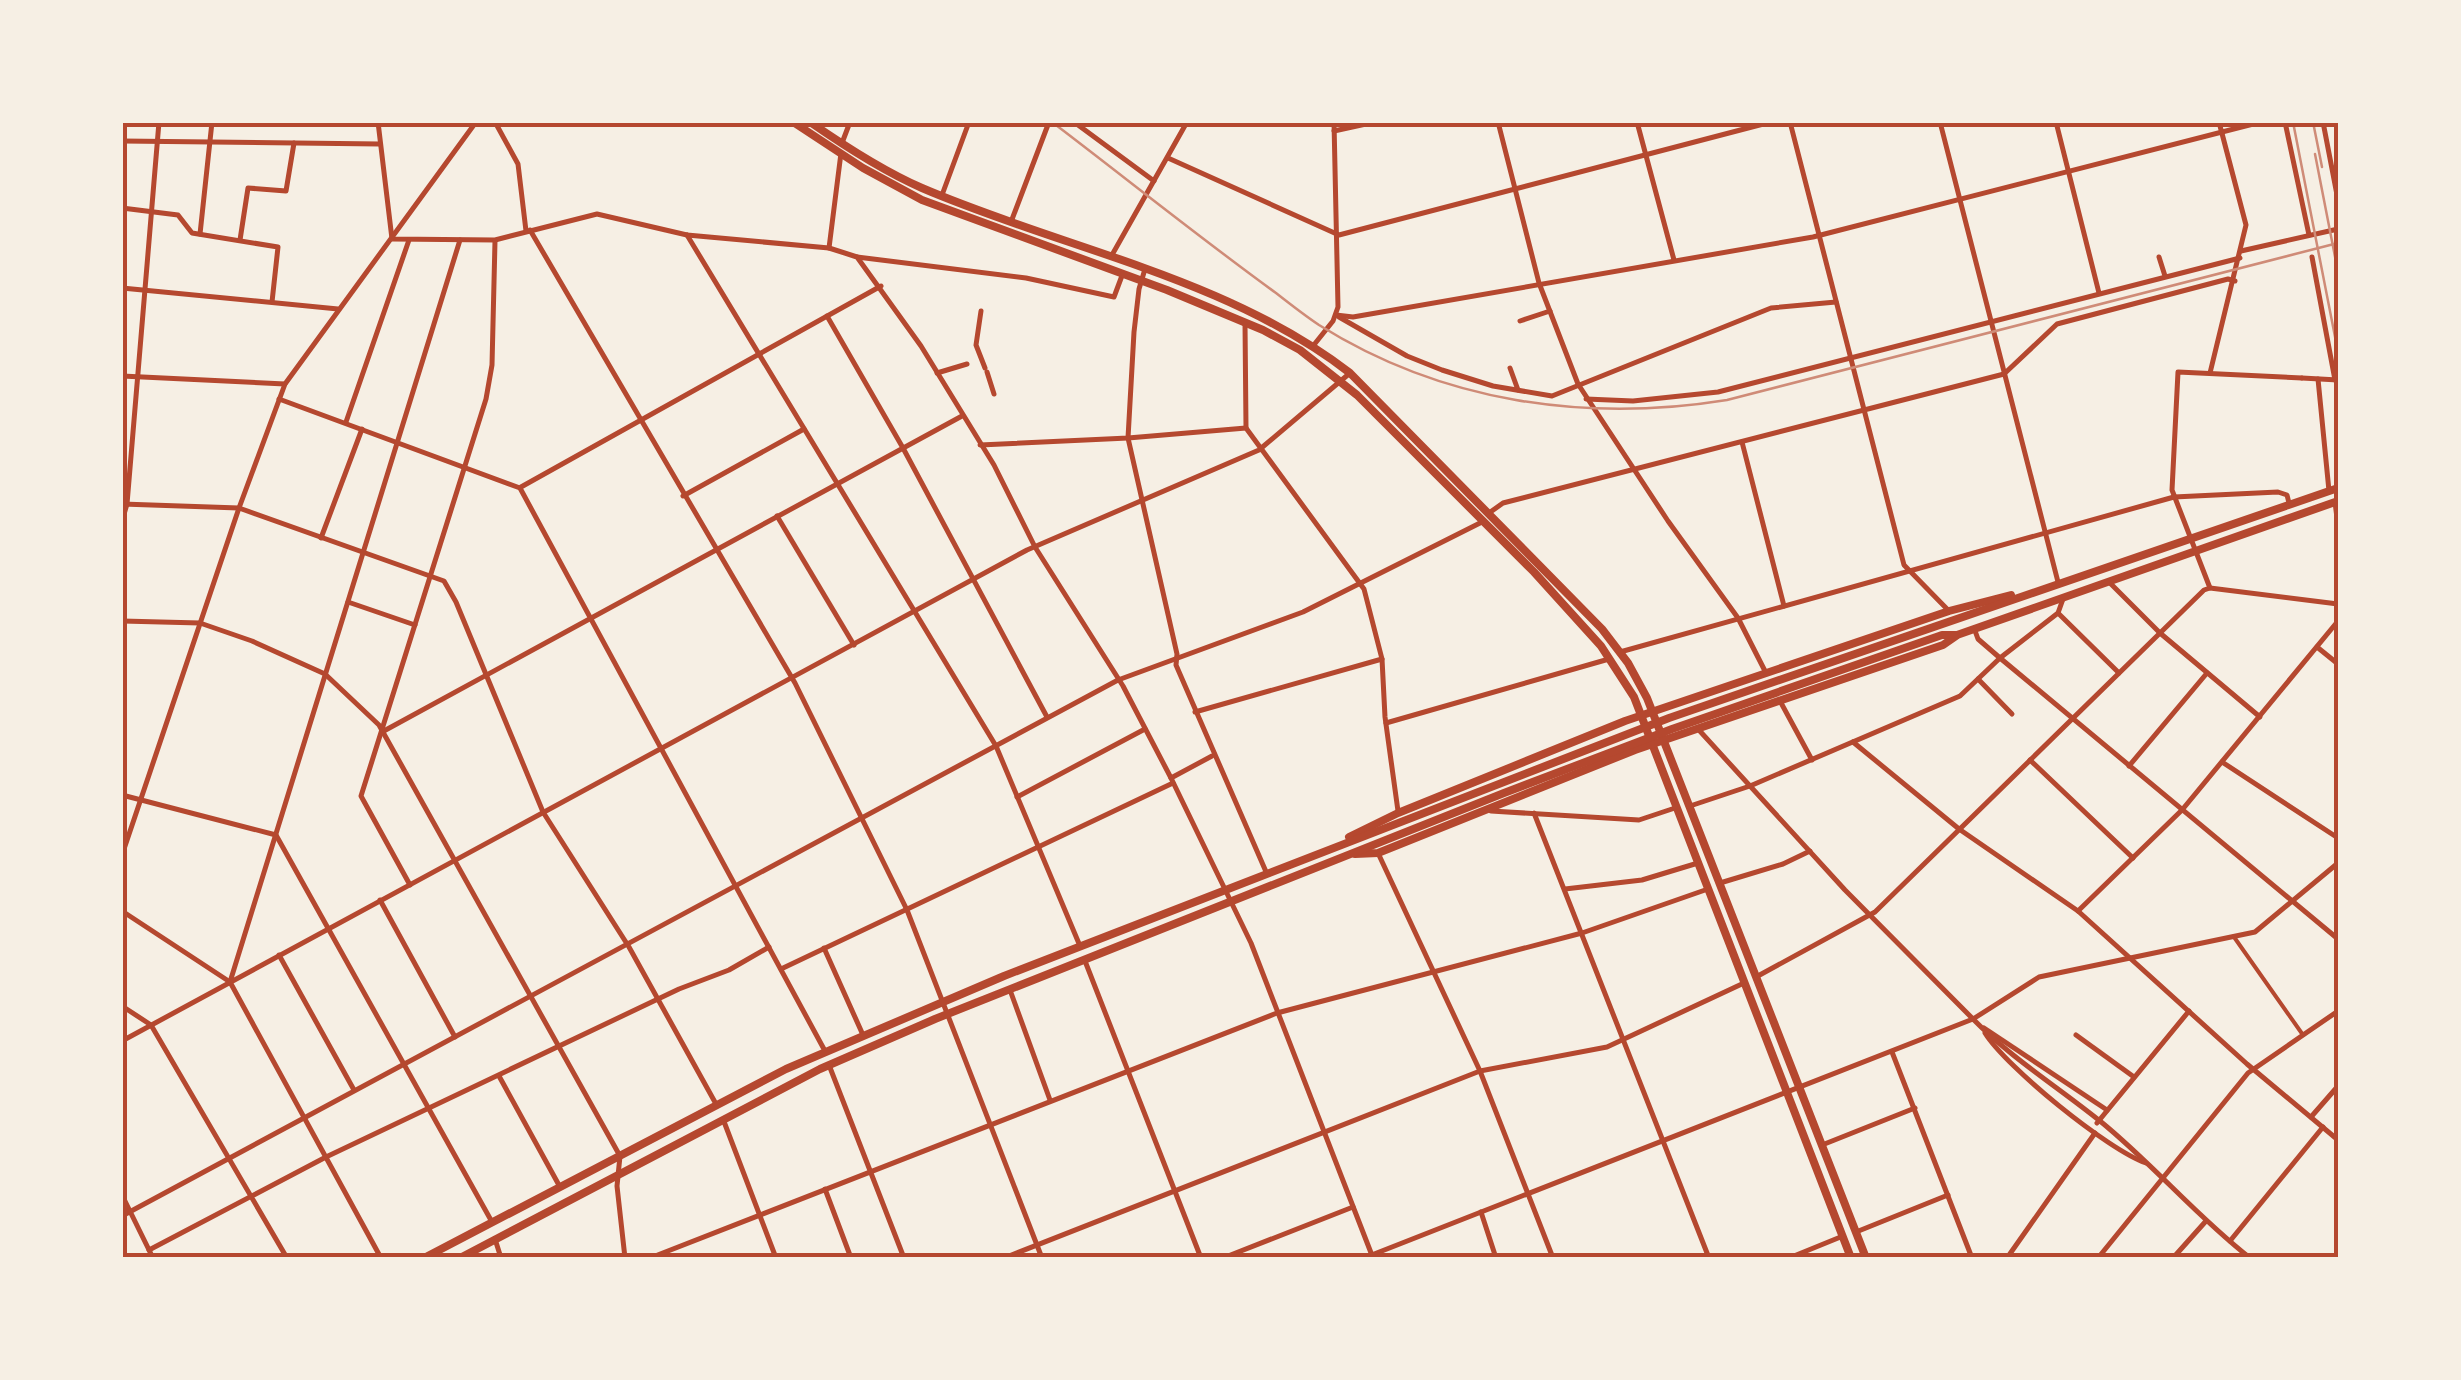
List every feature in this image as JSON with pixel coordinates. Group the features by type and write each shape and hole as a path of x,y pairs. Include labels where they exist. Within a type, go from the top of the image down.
{"main road":[{"path":"793,122 840,154 922,200 1141,280 1310,351 1487,516 1610,658 1641,716 1851,1258"},
{"path":"810,122 888,171 942,196 1112,255 1262,320 1350,374 1620,652 1654,712 1866,1258"},
{"path":"460,1258 829,1065 1232,903 1669,718 2334,489"},
{"path":"1346,854 1378,853 1651,744 1943,645 1974,628 2337,502"},
{"path":"1339,844 1357,830 1398,812 1641,716 1948,611 2026,593"},
{"path":"424,1258 825,1051 1080,946 1339,844 1942,634 1957,635"},
{"path":"1565,748 1575,774"}],"street":[{"path":"122,521 159,122"},
{"path":"200,234 212,122"},
{"path":"378,122 392,239"},
{"path":"122,854 285,384 476,122"},
{"path":"495,122 518,164 528,231 792,678 907,910 1042,1258"},
{"path":"830,248 840,154 850,122"},
{"path":"942,196 969,122"},
{"path":"1007,232 1048,125 1040,122"},
{"path":"1074,122 1154,181"},
{"path":"1112,255 1187,122"},
{"path":"1310,351 1336,315 1339,236 1334,122"},
{"path":"1334,131 1375,122"},
{"path":"1637,122 1674,260"},
{"path":"1168,158 1339,236 1771,122"},
{"path":"1790,122 1908,571 1948,611"},
{"path":"1940,122 2058,582"},
{"path":"2056,122 2099,293"},
{"path":"2210,373 2246,225 2219,122"},
{"path":"1336,315 1352,317 1819,235 2261,122"},
{"path":"2286,122 2311,235"},
{"path":"2323,122 2338,200"},
{"path":"1499,123 1539,283 1578,384 1738,618 1766,673"},
{"path":"122,141 380,144"},
{"path":"240,240 248,188 286,190 294,143"},
{"path":"122,208 178,215 192,233 278,246 272,302"},
{"path":"392,239 495,240 597,214 687,235 830,248 857,257 1026,278 1114,297 1123,273"},
{"path":"1586,398 1633,401 1696,395 2338,229"},
{"path":"687,235 996,746 1080,946"},
{"path":"346,423 409,240"},
{"path":"230,982 460,240"},
{"path":"410,884 360,796 486,399 492,365 495,240"},
{"path":"857,257 881,286 994,464 1034,547 1118,680 1172,781 1251,943 1373,1256"},
{"path":"2159,257 2165,276"},
{"path":"2210,588 2174,496 2172,463 2178,372 2337,380 2312,257"},
{"path":"1146,269 1141,280 1128,438 1140,501 1176,660 1212,756 1266,874"},
{"path":"122,1216 1118,680 1303,612 1487,516 1504,502 2004,374 2058,324 2234,280"},
{"path":"520,488 881,286"},
{"path":"122,288 338,309"},
{"path":"1336,315 1419,361 1493,386 1552,396 1771,308 1836,302"},
{"path":"981,311 976,345 994,394"},
{"path":"1520,321 1550,311"},
{"path":"827,316 903,448 1047,717"},
{"path":"1245,323 1246,428 1361,584 1382,659 1398,812"},
{"path":"937,374 967,364"},
{"path":"1510,368 1518,390"},
{"path":"122,1041 1034,547 1259,450 1350,374"},
{"path":"122,376 285,384"},
{"path":"2318,379 2334,489"},
{"path":"279,399 520,488 825,1051"},
{"path":"382,732 962,416"},
{"path":"980,445 1246,428"},
{"path":"321,538 362,429"},
{"path":"683,496 804,429"},
{"path":"1742,442 1784,606"},
{"path":"1620,652 2174,496 2284,493 2290,504"},
{"path":"2337,502 2338,526"},
{"path":"125,504 239,508 444,580 543,812 628,944 716,1104"},
{"path":"777,516 854,644"},
{"path":"2108,580 2160,634 2260,717"},
{"path":"1756,977 1870,915 2204,590 2338,604"},
{"path":"1690,806 1750,786 1960,696 2000,658 2058,613 2063,596"},
{"path":"348,602 415,626"},
{"path":"2058,613 2119,673"},
{"path":"2078,911 2182,810 2338,621"},
{"path":"122,622 200,623 252,641 325,674 382,732 620,1156 617,1186 625,1258"},
{"path":"1974,628 1978,639 2071,720 2338,940"},
{"path":"2317,647 2338,664"},
{"path":"1386,723 1610,658"},
{"path":"1195,712 1382,659"},
{"path":"2129,766 2207,673"},
{"path":"1978,679 2012,714"},
{"path":"1780,701 1812,760"},
{"path":"1017,797 1145,729"},
{"path":"1698,730 1870,915 1981,1026 2100,1121 2250,1258"},
{"path":"1853,742 1959,830 2078,911 2253,1070 2338,1140"},
{"path":"781,969 1039,848 1172,781 1212,756"},
{"path":"2030,760 2133,858"},
{"path":"2222,762 2338,838"},
{"path":"122,795 276,834 493,1222"},
{"path":"1487,810 1639,820 1676,808"},
{"path":"1534,813 1709,1258"},
{"path":"1720,884 1810,851"},
{"path":"1378,853 1480,1070 1554,1258"},
{"path":"1565,890 1642,880 1698,863"},
{"path":"1364,1258 1892,1052 1973,1018 2040,977 2255,932 2338,863"},
{"path":"650,1258 1276,1012 1582,932 1708,889"},
{"path":"380,900 455,1037"},
{"path":"122,912 230,982 381,1258"},
{"path":"2234,937 2304,1036"},
{"path":"122,1195 151,1254 249,1196 326,1157 658,999 728,970 769,947"},
{"path":"824,948 863,1035"},
{"path":"279,954 354,1090"},
{"path":"1085,961 1202,1258"},
{"path":"1004,1258 1480,1070 1607,1047 1744,982"},
{"path":"1010,990 1050,1101"},
{"path":"122,1006 151,1025 287,1258"},
{"path":"2098,1258 2253,1070 2338,1011"},
{"path":"2099,1120 2188,1012"},
{"path":"1981,1026 2108,1110"},
{"path":"1981,1026 1997,1052 2095,1133 2126,1156 2147,1163"},
{"path":"2076,1035 2134,1077"},
{"path":"1892,1052 1972,1258"},
{"path":"829,1065 904,1258"},
{"path":"499,1076 560,1187"},
{"path":"2310,1116 2338,1086"},
{"path":"1822,1145 1915,1108"},
{"path":"722,1119 776,1258"},
{"path":"2229,1241 2323,1127"},
{"path":"2006,1258 2095,1133"},
{"path":"825,1189 851,1258"},
{"path":"1856,1232 1948,1195"},
{"path":"1223,1258 1353,1207"},
{"path":"1480,1212 1496,1258"},
{"path":"2174,1258 2206,1221"},
{"path":"1789,1258 1843,1236"},
{"path":"495,1239 501,1258"}],"railway":[{"path":"1052,122 1302,313 1366,351 1465,389 1568,407 1674,407 1727,400 2338,243"},
{"path":"2293,122 2338,352"},
{"path":"2313,122 2322,167"},
{"path":"2315,154 2338,272"}]}
